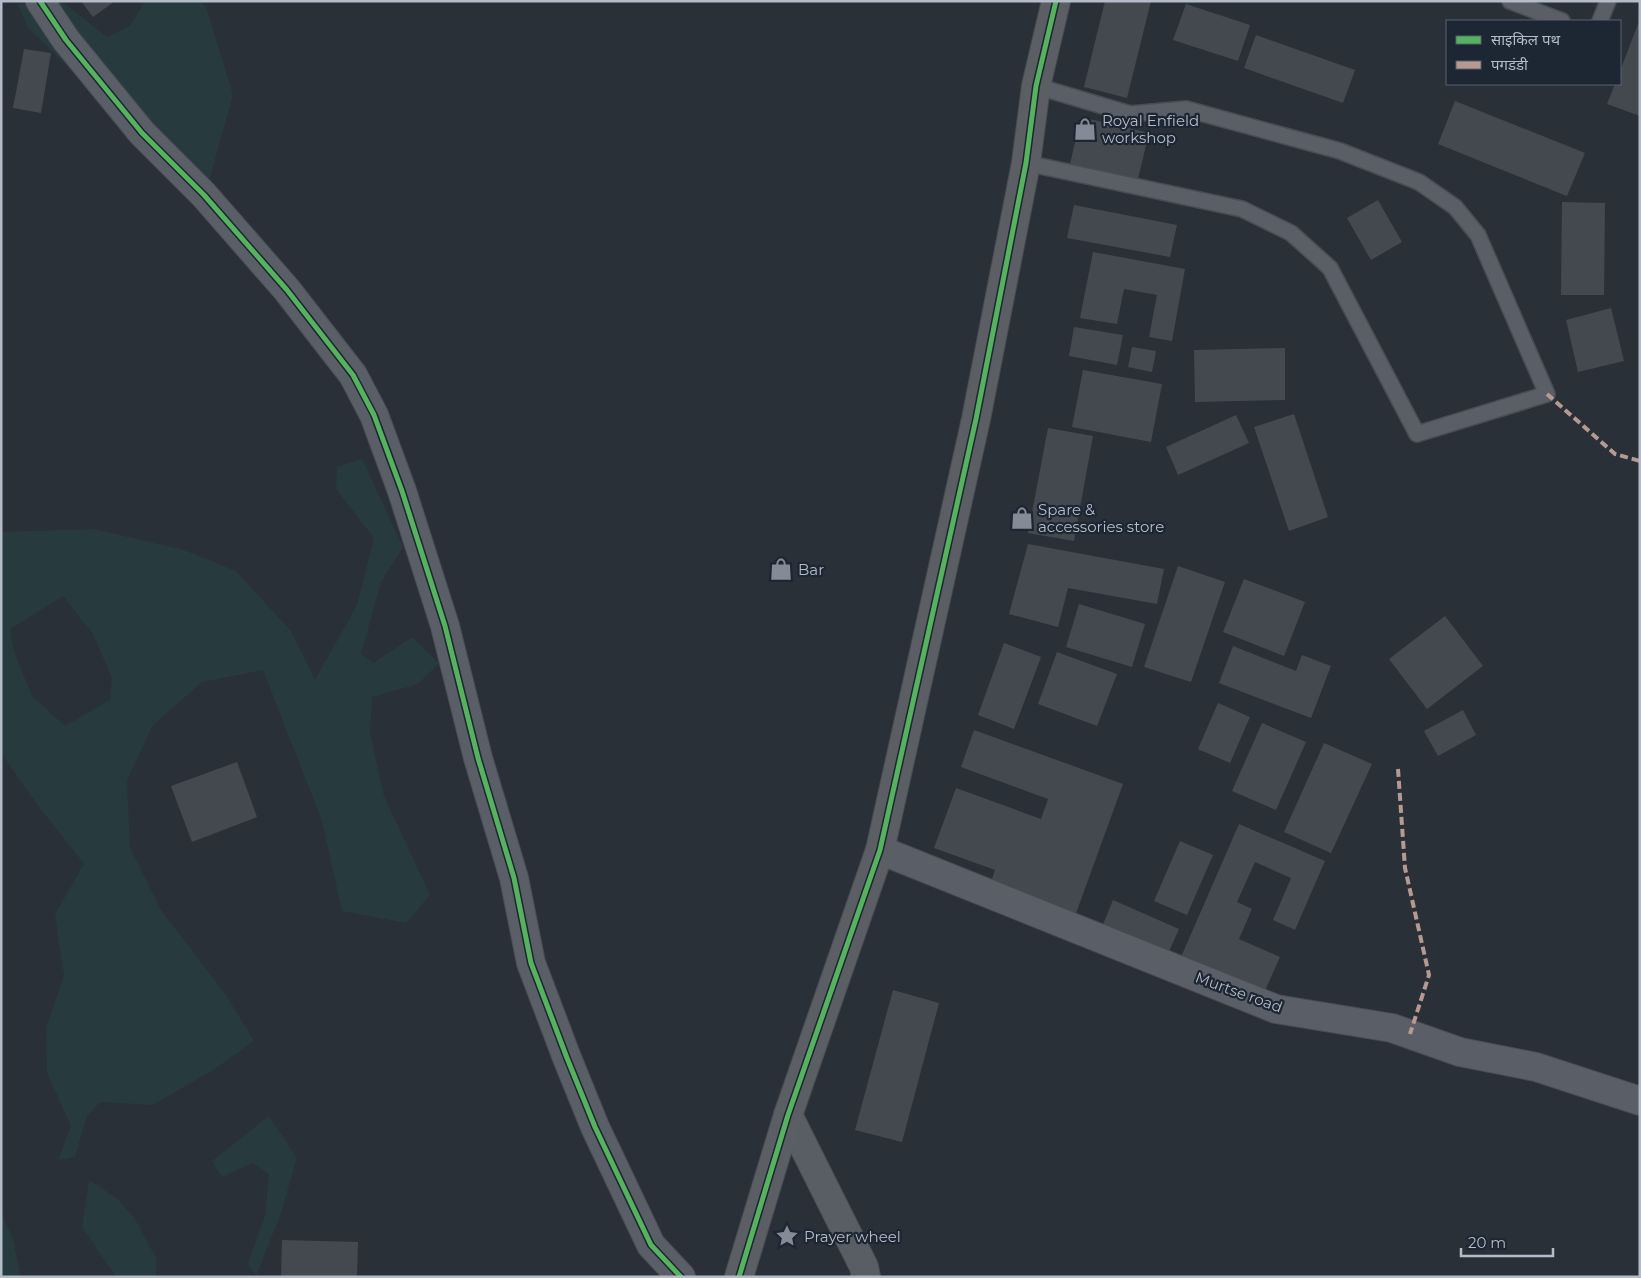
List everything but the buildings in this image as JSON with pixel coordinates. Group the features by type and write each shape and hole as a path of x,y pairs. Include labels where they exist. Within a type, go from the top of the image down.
{"highway":[{"path":"739,1277 788,1115 880,850 976,419 1026,163 1036,86 1056,1"}],"main road":[{"path":"788,1115 864,1267 866,1277"}],"street":[{"path":"40,1 66,40 142,133 204,195 287,290 353,375 374,415 402,491 445,626 478,758 514,878 531,963 595,1127 651,1245 681,1277"},
{"name":"Murtse road","path":"880,850 1276,1009 1392,1028 1460,1052 1536,1067 1640,1101"}],"lane":[{"path":"1510,1 1559,20"},
{"path":"1600,20 1608,1"},
{"path":"1026,163 1242,209 1291,233 1330,268 1417,434 1547,394 1478,235 1455,207 1419,182 1340,151 1186,109 1130,114 1036,86"}],"green space":[{"path":"31,1 61,1 107,37 130,26 145,1 201,1 207,10 233,95 210,177 188,192 88,86 28,28 18,5"},
{"path":"362,459 403,547 381,582 361,654 373,663 412,637 439,663 418,684 372,697 370,734 384,796 430,895 406,923 342,911 322,821 263,670 202,682 153,725 127,780 130,847 161,910 226,995 254,1041 215,1069 153,1105 100,1102 87,1116 75,1157 58,1160 71,1126 47,1073 46,1028 64,975 55,914 84,864 40,808 1,753 1,532 94,529 184,550 236,571 291,631 315,680 357,605 374,538 336,489 337,467","holes":["63,596 93,634 112,678 110,700 65,726 32,696 14,652 10,629"]},
{"path":"269,1116 297,1158 280,1216 256,1276 248,1263 265,1216 269,1174 252,1163 222,1177 212,1161"},
{"path":"89,1180 119,1200 135,1219 156,1258 156,1277 116,1277 82,1227"},
{"path":"1,1211 13,1239 21,1277 1,1277"}],"marked path":[{"path":"1547,394 1615,454 1640,461"},
{"path":"1398,769 1405,868 1429,975 1410,1034"}],"cycle path":[{"path":"40,1 66,40 142,133 204,195 287,290 353,375 374,415 402,491 445,626 478,758 514,878 531,963 595,1127 651,1245 681,1277"},
{"path":"739,1277 788,1115 880,850 976,419 1026,163 1036,86 1056,1"}],"place":[{"name":"Royal Enfield workshop","path":"1085,129"},
{"name":"Spare & accessories store","path":"1022,518"},
{"name":"Bar","path":"781,569"},
{"name":"Prayer wheel","path":"787,1236"}]}
